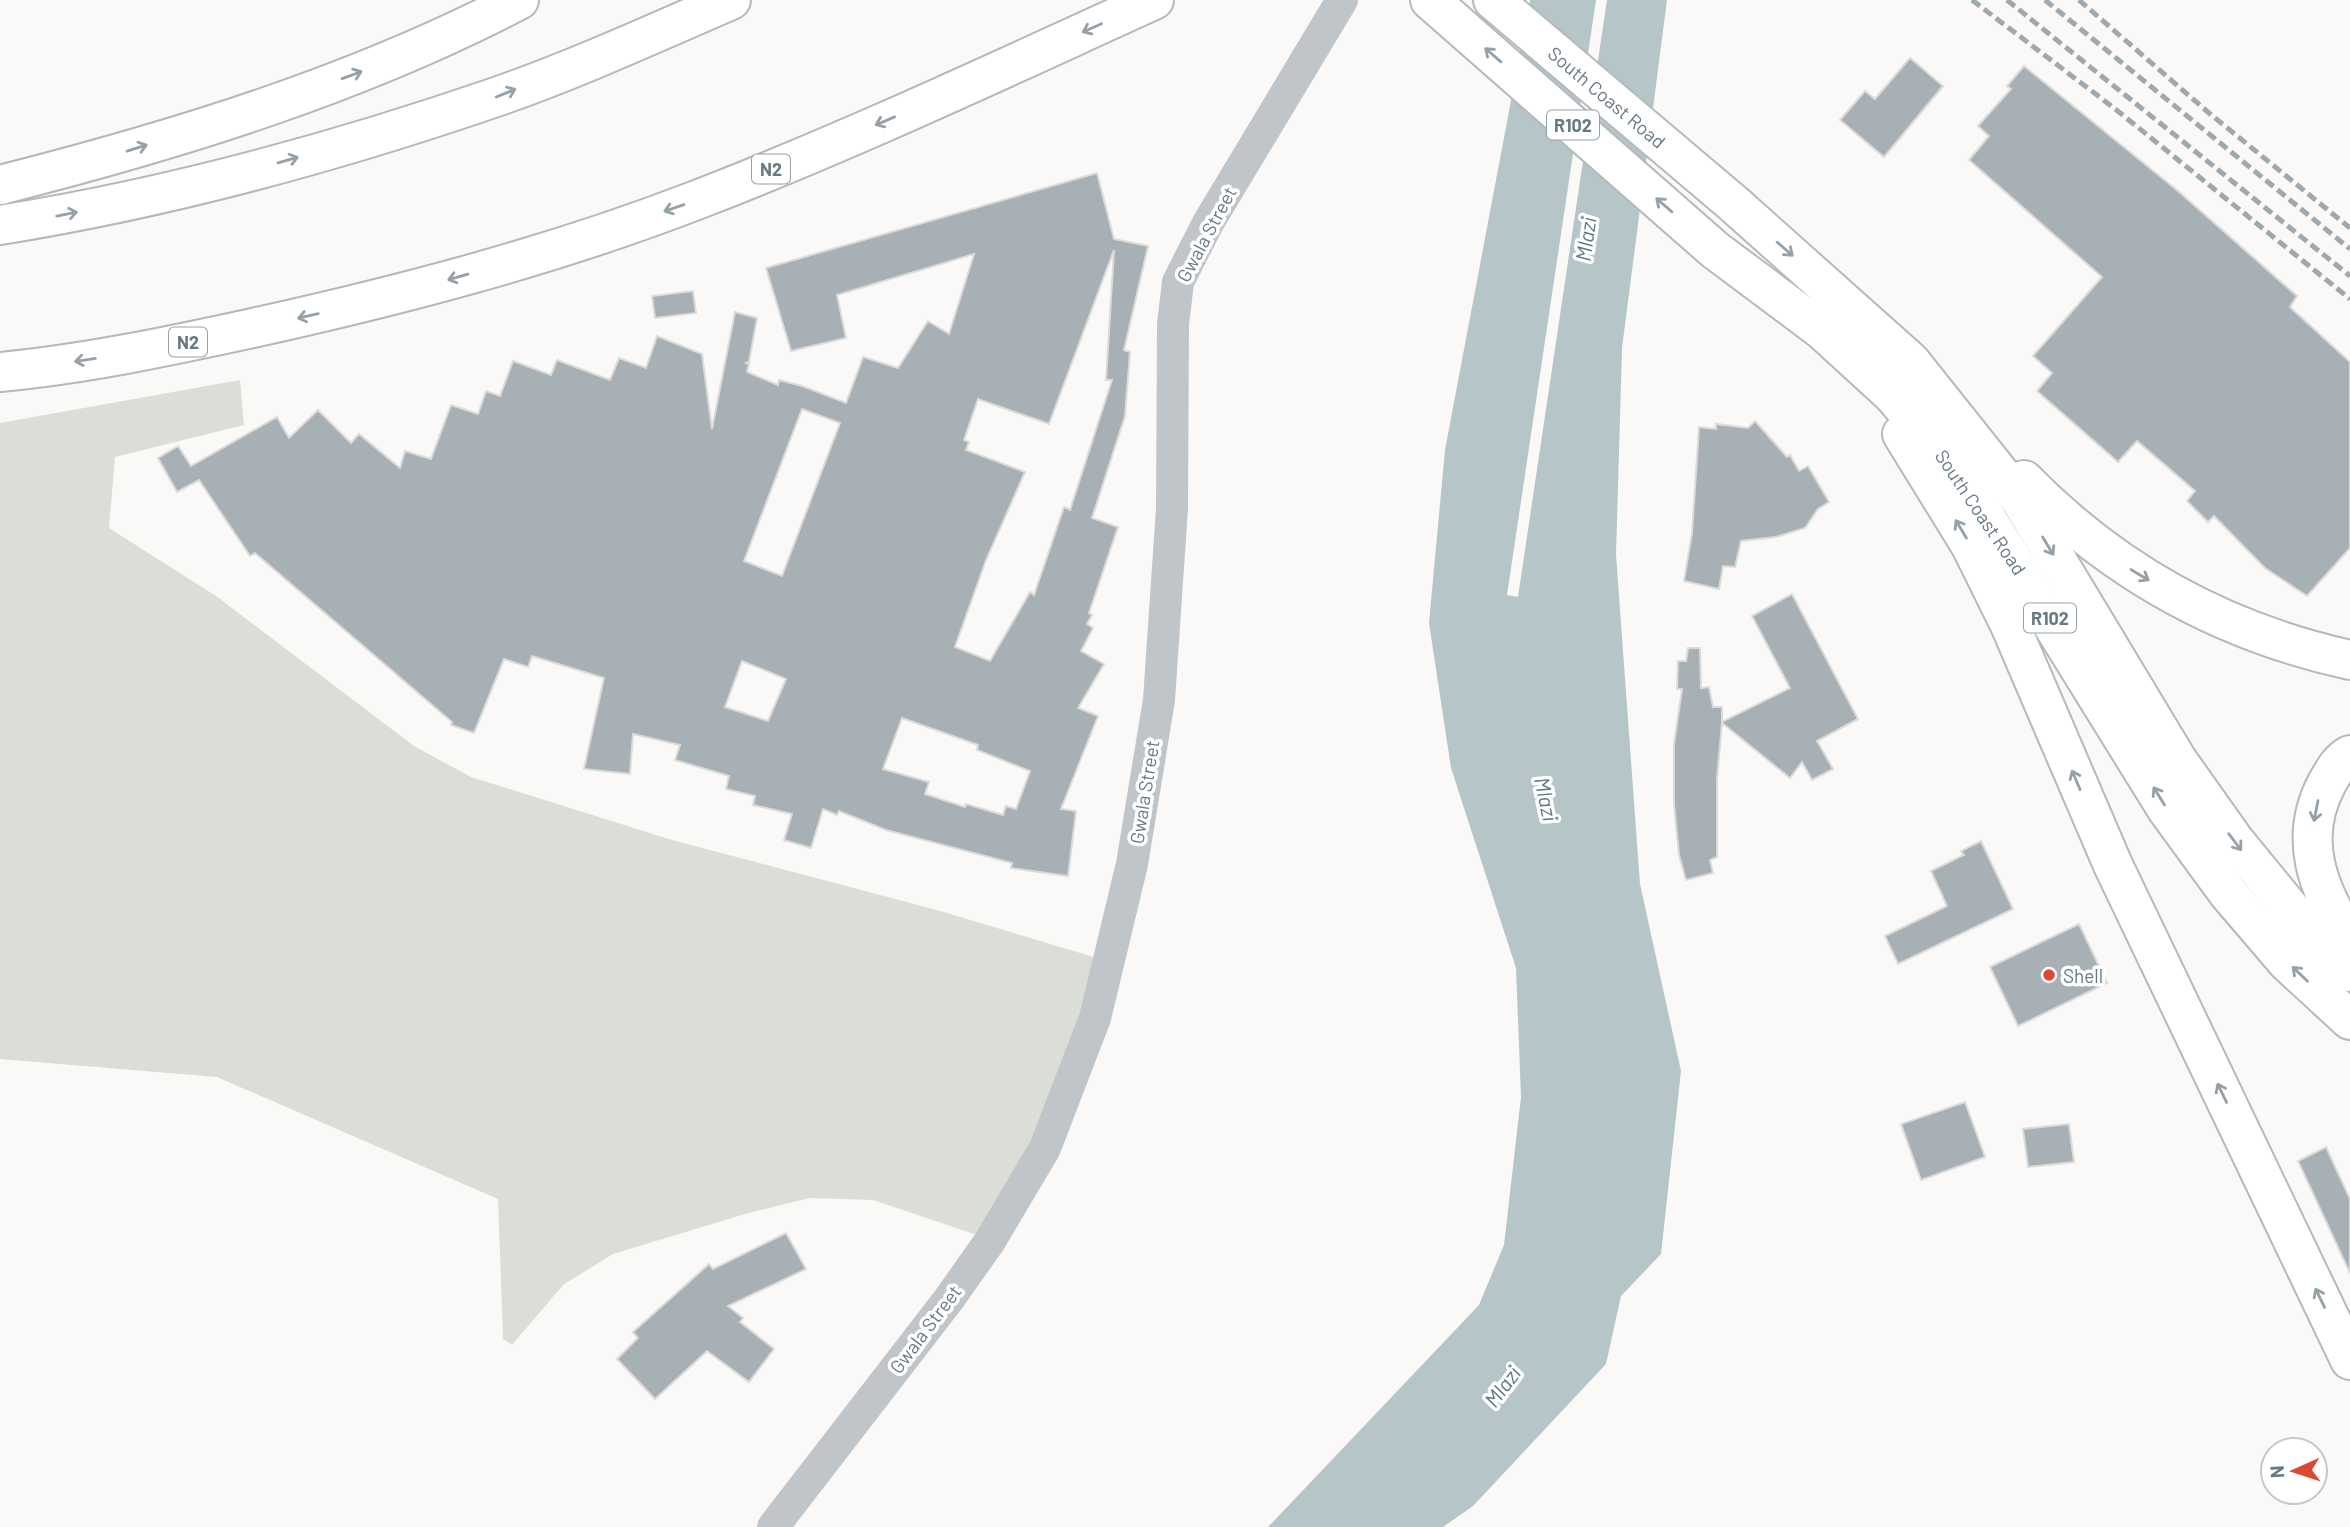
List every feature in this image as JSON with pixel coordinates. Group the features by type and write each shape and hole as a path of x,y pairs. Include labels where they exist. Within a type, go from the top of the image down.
{"main road":[{"path":"0,185 220,123 367,70 519,0"},
{"path":"0,225 68,214 311,154 498,96 731,0"},
{"name":"N2","path":"0,372 202,339 374,301 523,259 693,201 910,111 1154,0"},
{"name":"South Coast Road","path":"1430,0 1715,250 1822,330 1892,394 1953,464 2166,808 2228,892 2287,962 2350,1020"},
{"name":"South Coast Road","path":"1493,0 1734,204 1911,362 2020,499 2178,761 2234,840 2302,923 2350,972"},
{"path":"1755,282 1779,310 1888,414 1971,546 2010,625 2113,865 2350,1360"},
{"path":"1911,362 2068,522 2128,568 2203,612 2299,649 2350,660"},
{"path":"2350,754 2338,762 2315,806 2312,854 2328,905 2350,940"}],"street":[{"name":"Gwala Street","path":"773,1527 949,1299 990,1241 1045,1148 1095,1018 1132,864 1159,700 1172,508 1172,324 1178,282 1208,223 1342,0"}],"shaded area":[{"path":"240,380 244,425 115,457 109,528 216,596 414,746 471,777 672,840 937,910 1107,961 1092,1018 989,1239 873,1200 810,1198 745,1214 613,1254 563,1285 512,1345 503,1339 498,1199 217,1077 0,1059 0,423"}],"water":[{"name":"Mlazi","path":"1530,0 1596,0 1507,595 1518,597 1607,0 1667,0 1622,348 1616,555 1640,884 1681,1071 1661,1254 1621,1296 1606,1364 1473,1506 1443,1527 1268,1527 1479,1305 1504,1245 1521,1097 1516,968 1451,768 1429,623 1445,450"}],"building":[{"path":"1910,58 1943,86 1884,157 1840,120 1865,91 1875,99"},
{"path":"2024,66 2178,191 2297,296 2290,307 2350,362 2350,548 2307,596 2265,568 2214,516 2208,522 2187,501 2195,491 2137,441 2118,462 2037,391 2052,373 2033,356 2102,277 1969,160 1989,136 1978,126 2011,89 2007,86"},
{"path":"1097,173 1114,239 1148,246 1124,350 1130,352 1125,416 1092,518 1118,527 1089,613 1092,615 1087,624 1093,628 1081,651 1104,664 1078,708 1098,716 1061,809 1076,811 1068,876 1011,868 1012,863 886,830 839,811 837,815 823,809 811,848 784,840 792,814 753,805 755,796 726,789 729,776 675,760 680,745 633,734 630,774 584,769 604,678 532,656 528,667 504,659 474,733 451,725 452,722 255,553 250,556 199,480 177,492 158,458 178,446 191,466 277,417 289,438 318,410 351,443 359,434 400,468 405,451 431,459 451,405 478,414 486,391 500,396 513,361 551,375 557,360 610,380 619,358 646,368 657,336 702,354 712,429 735,312 757,318 749,362 745,363 749,364 747,372 778,385 779,380 802,386 846,403 863,357 898,368 928,321 949,334 974,254 837,295 846,338 791,351 766,268","holes":["1114,250 1106,380 1112,380 1070,510 1064,507 1034,595 1030,592 990,661 955,647 986,560 1025,472 966,450 969,442 964,440 978,399 1049,424","802,409 840,423 782,576 744,561","742,661 786,679 768,721 725,707","902,718 978,745 977,750 1030,771 1016,809 1006,806 1003,815 966,804 965,807 925,794 929,782 883,769"]},
{"path":"693,291 696,313 655,318 652,296"},
{"path":"1755,421 1787,457 1790,455 1799,471 1808,466 1829,502 1818,509 1805,528 1776,537 1741,541 1735,567 1723,566 1719,589 1684,581 1692,533 1699,427 1716,429 1716,424 1748,428"},
{"path":"1792,594 1858,719 1817,741 1833,769 1812,780 1802,762 1790,778 1722,723 1717,779 1717,857 1710,860 1713,873 1686,880 1679,855 1674,804 1674,744 1682,689 1677,689 1678,661 1686,661 1688,648 1700,648 1701,688 1709,687 1713,707 1722,707 1722,722 1790,688 1752,616"},
{"path":"1981,841 2013,909 1898,964 1885,936 1947,906 1931,871 1964,855 1961,851"},
{"name":"Shell","path":"2079,924 2107,983 2018,1026 1990,967"},
{"path":"1965,1102 1985,1157 1921,1180 1901,1124"},
{"path":"2069,1124 2074,1162 2028,1167 2023,1129"},
{"path":"2326,1147 2350,1199 2350,1273 2298,1161"},
{"path":"786,1233 806,1269 728,1306 743,1318 740,1322 774,1349 749,1382 707,1351 655,1399 617,1359 638,1338 633,1332 709,1264 713,1269"}],"railway":[{"path":"1972,0 2114,108 2350,299"},
{"path":"2007,0 2350,276"},
{"path":"2045,0 2350,249"},
{"path":"2079,0 2209,113 2350,228"}],"place":[{"name":"Shell","path":"2049,975"}]}
